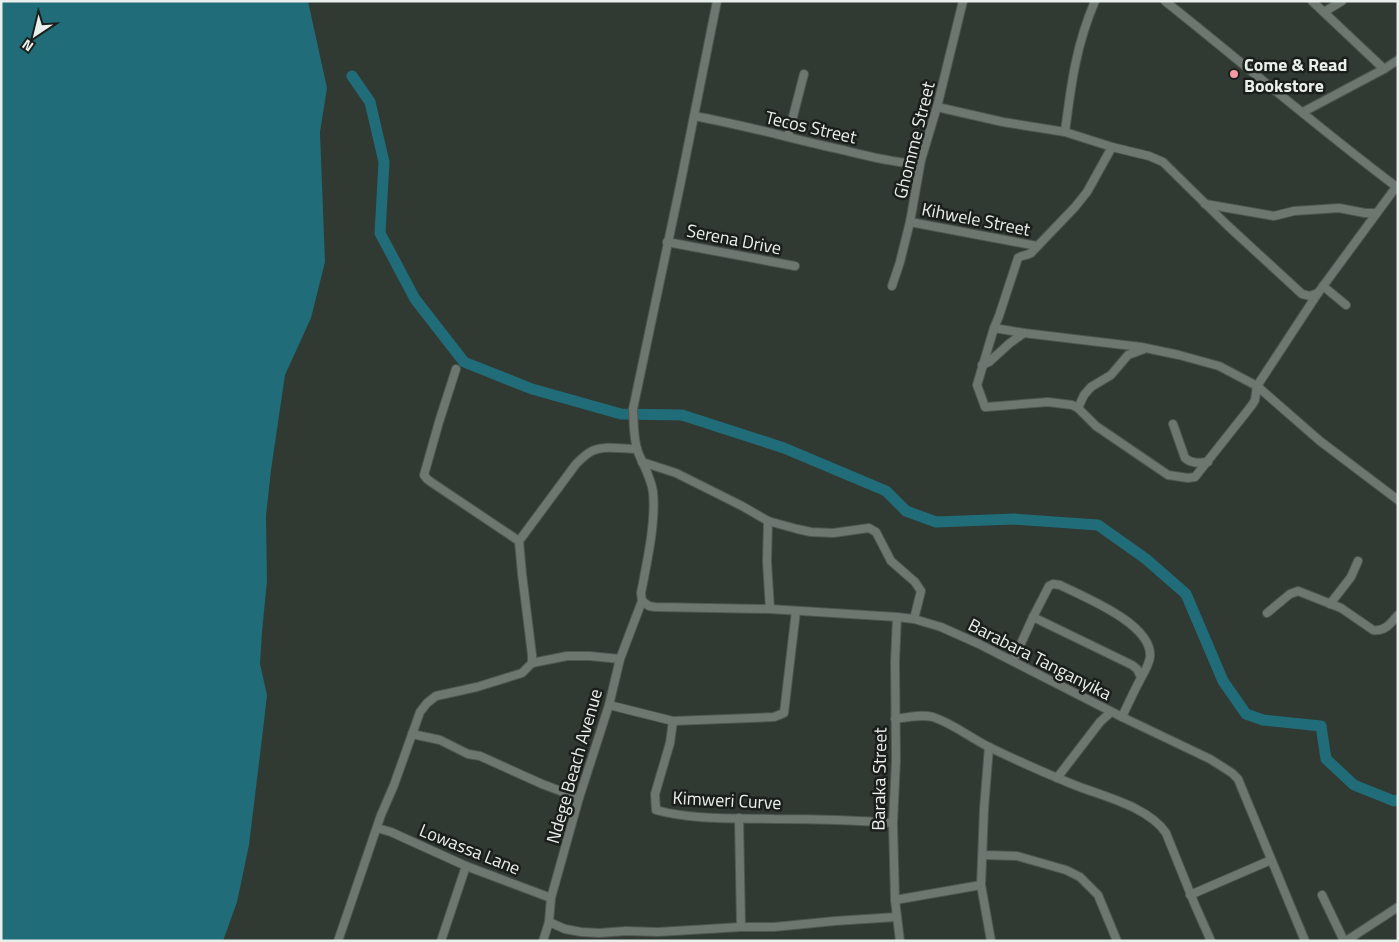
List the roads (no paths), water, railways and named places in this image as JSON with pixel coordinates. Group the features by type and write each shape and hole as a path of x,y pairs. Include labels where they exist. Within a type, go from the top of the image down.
{"street":[{"name":"Ndege Beach Avenue","path":"543,941 549,922 551,898 579,798 609,704 620,658 642,601 653,513 653,491 637,449 634,436 634,409 717,1"},
{"name":"Ghomme Street","path":"892,286 910,222 921,160 937,107 963,1"},
{"path":"1064,132 1075,62 1085,24 1094,1"},
{"path":"1112,147 1087,192 1031,253 1018,258 977,384 986,407 1048,402 1072,405 1078,408 1096,426 1168,475 1188,478 1195,477 1252,405 1255,400 1257,386 1318,293 1397,187 1342,145 1165,1"},
{"path":"1312,1 1384,69"},
{"path":"1324,12 1342,1"},
{"path":"1303,112 1398,60"},
{"path":"788,136 804,74"},
{"path":"937,107 1002,122 1064,132 1149,156 1163,162 1252,249 1302,294 1310,296 1318,293"},
{"name":"Tecos Street","path":"694,116 881,158 911,163 918,163 921,160"},
{"path":"1205,204 1274,216 1294,211 1339,208 1376,213"},
{"name":"Kihwele Street","path":"910,222 1037,246"},
{"name":"Serena Drive","path":"668,242 795,266"},
{"path":"1323,286 1346,305"},
{"path":"994,328 1146,348 1219,366 1257,386 1320,441 1398,500"},
{"path":"982,365 989,362 1024,333"},
{"path":"1078,408 1084,395 1091,387 1111,375 1128,355 1146,348"},
{"path":"456,369 438,422 424,475 431,482 519,542"},
{"path":"1173,424 1185,458 1191,462 1208,462"},
{"path":"532,663 519,542 576,464 587,454 594,450 605,448 637,449"},
{"path":"642,462 676,473 768,521 811,532 833,533 869,528 876,532 891,561 915,582 921,591 914,619"},
{"path":"768,521 767,562 770,609"},
{"path":"1330,604 1351,577 1358,561"},
{"path":"1013,662 1049,586 1053,584 1060,585 1112,611 1140,632 1148,644 1150,654 1149,660 1122,717"},
{"path":"1267,613 1290,594 1298,591 1341,608 1373,630 1385,629 1398,615"},
{"name":"Barabara Tanganyika","path":"642,601 649,606 655,607 770,609 898,616 914,619 941,627 1210,759 1232,773 1238,780 1306,941"},
{"path":"609,704 673,721 774,717 784,713 796,611"},
{"name":"Baraka Street","path":"898,616 895,662 896,760 893,823 896,917 900,941"},
{"path":"1033,617 1132,665 1137,669 1141,677"},
{"path":"338,941 381,815 394,785 420,712 427,703 436,696 477,687 522,672 532,663 567,656 620,658"},
{"path":"1057,778 1100,722 1111,712"},
{"path":"896,720 919,715 930,716 989,747 1057,778 1129,806 1152,818 1160,825 1170,844 1210,941"},
{"name":"Kimweri Curve","path":"673,721 670,743 655,794 656,810 672,814 740,818 822,819 893,823"},
{"path":"412,734 447,743 579,798"},
{"path":"989,747 981,885 991,941"},
{"path":"740,818 740,927"},
{"name":"Lowassa Lane","path":"377,828 391,832 466,866 551,898"},
{"path":"983,855 1017,856 1066,870 1080,877 1098,895 1117,941"},
{"path":"1190,895 1271,860"},
{"path":"441,941 466,866"},
{"path":"895,900 981,885"},
{"path":"1322,895 1345,941 1398,907"},
{"path":"549,922 573,930 599,933 774,927 896,917"}],"water":[{"path":"1,1 308,1 327,88 320,132 325,262 311,318 285,375 266,516 267,581 260,664 267,695 249,845 237,902 223,941 1,941"}],"waterway":[{"path":"352,76 370,102 384,162 380,233 415,299 464,362 532,389 621,414 682,415 784,448 886,491 906,511 936,522 1014,519 1098,525 1146,559 1186,594 1223,681 1246,714 1263,720 1321,726 1326,759 1354,785 1394,801 1398,800"}],"place":[{"name":"Come & Read Bookstore","path":"1234,74"}]}
